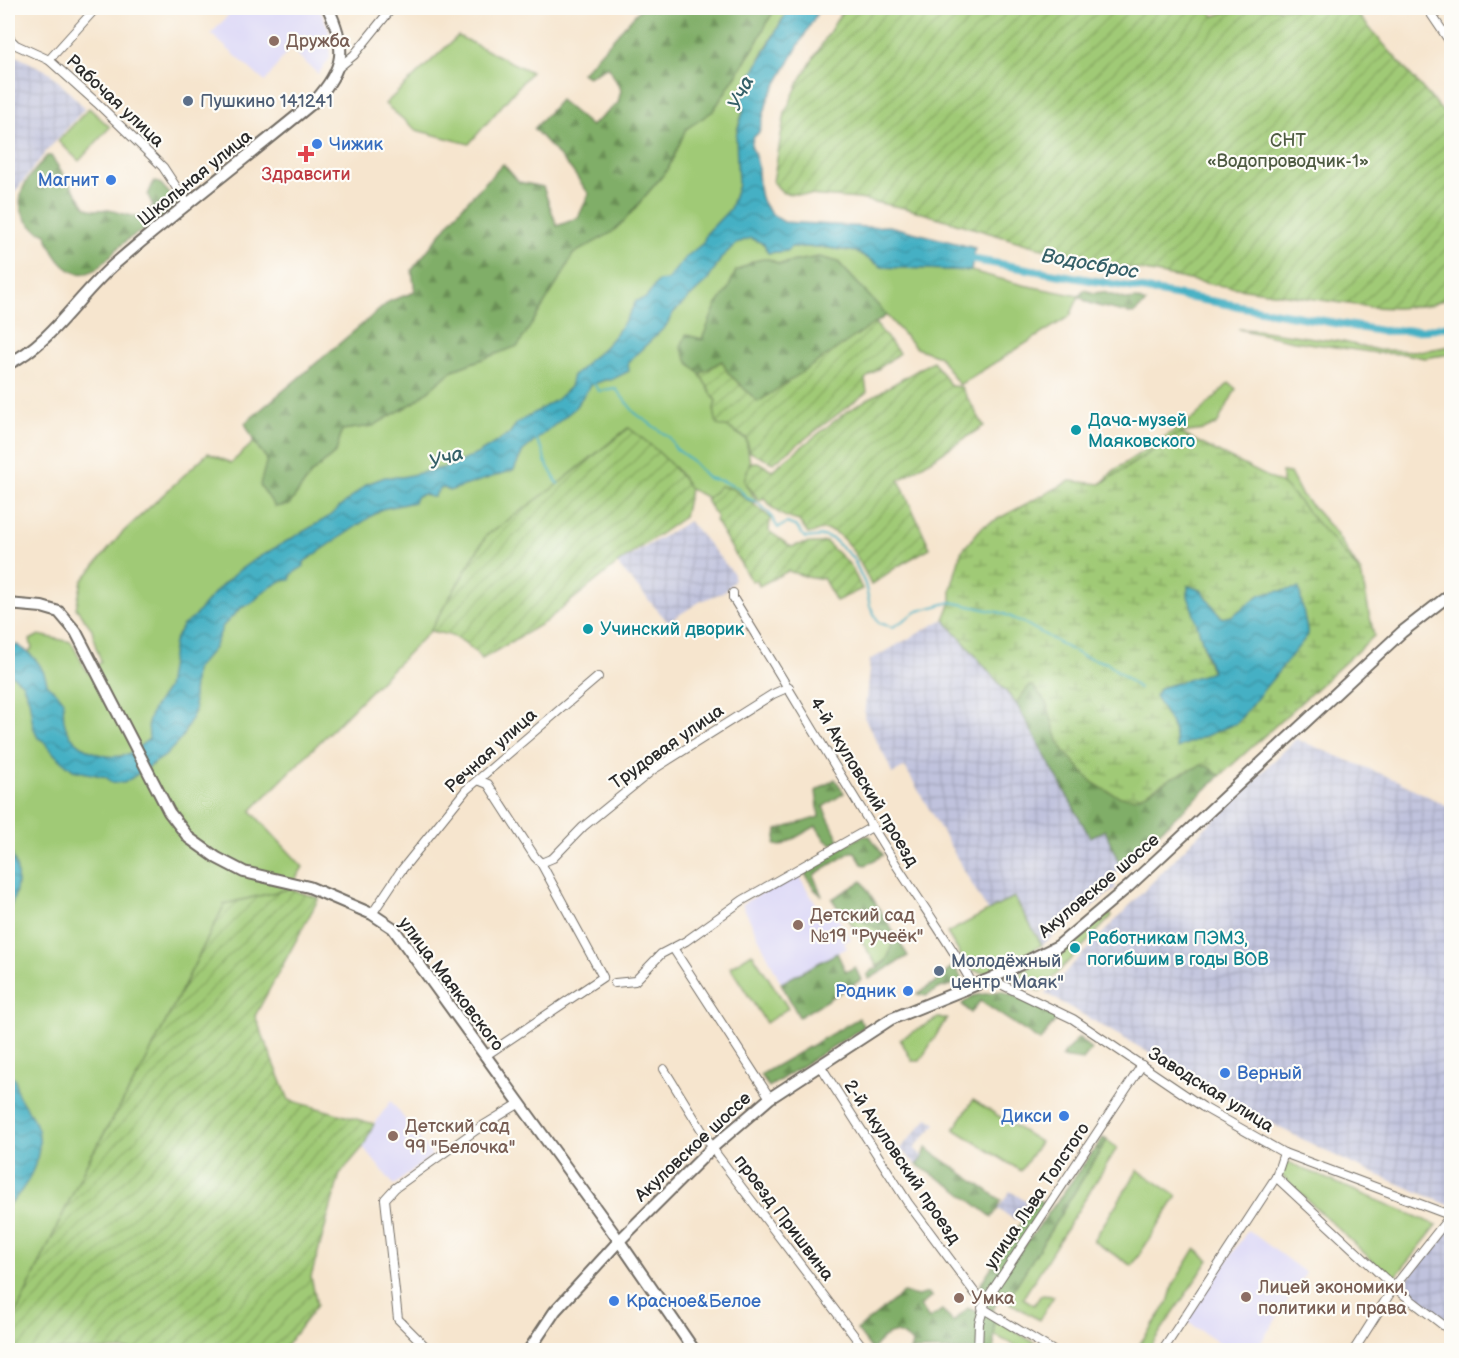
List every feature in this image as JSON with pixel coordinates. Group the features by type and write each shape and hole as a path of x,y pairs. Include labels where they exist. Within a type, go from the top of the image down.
{"street":[{"path":"50,60 96,8"},
{"path":"328,8 338,29 341,52 338,68"},
{"name":"Школьная улица","path":"8,364 46,338 115,264 315,101 327,88 338,68 354,55 392,8"},
{"path":"1427,8 1452,45"},
{"name":"Рабочая улица","path":"8,37 16,45 50,60 163,167 188,205"},
{"name":"4-й Акуловский проезд","path":"733,593 733,598 872,827 945,937 973,985"},
{"name":"Акуловское шоссе","path":"529,1350 555,1311 619,1241 713,1146 770,1098 891,1019 990,979 1058,946 1129,886 1402,632 1452,593"},
{"name":"улица Маяковского","path":"8,604 42,607 59,612 76,632 169,812 189,838 217,858 244,872 309,887 372,914 393,928 619,1241 694,1350"},
{"name":"Речная улица","path":"372,914 400,872 466,790 598,677"},
{"name":"Трудовая улица","path":"541,863 553,858 583,827 654,770 773,694 789,687"},
{"path":"478,780 488,784 541,863 603,977 485,1056"},
{"path":"615,983 635,981 661,954 743,900 872,827"},
{"path":"673,948 770,1098"},
{"name":"Заводская улица","path":"990,979 1073,1019 1203,1107 1284,1153 1276,1177 1163,1350"},
{"name":"2-й Акуловский проезд","path":"820,1065 908,1203 975,1293 986,1300"},
{"name":"улица Льва Толстого","path":"978,1350 979,1323 986,1300 1142,1065"},
{"name":"проезд Пришвина","path":"664,1069 713,1146 865,1350"},
{"path":"429,1350 398,1319 385,1199 395,1188 457,1143 520,1103"},
{"path":"1284,1153 1451,1216 1395,1287 1354,1350"},
{"path":"1276,1177 1395,1287 1452,1332"},
{"path":"982,1308 1052,1350"}],"shaded area":[{"name":"Дружба","path":"235,8 319,8 329,30 330,58 318,74 290,48 265,82 211,34"},
{"path":"8,49 14,55 49,72 85,108 45,153 12,196 8,191"},
{"path":"689,521 734,574 734,581 724,592 701,601 668,622 617,564"},
{"path":"944,619 1016,703 1090,837 1105,830 1121,867 1111,878 1116,888 1042,945 1015,897 988,912 905,767 892,774 864,717 870,660"},
{"path":"1296,739 1396,780 1451,808 1451,1206 1352,1164 1282,1129 1045,993 1194,839"},
{"name":"Детский сад №19 \"Ручеёк\"","path":"797,873 821,912 831,908 851,939 844,943 847,948 781,983 742,904"},
{"name":"Детский сад 99 \"Белочка\"","path":"391,1101 432,1155 394,1185 363,1147 374,1124"},
{"path":"928,1118 936,1124 914,1148 923,1157 917,1165 900,1149"},
{"path":"1010,1191 1027,1202 1015,1220 998,1209"},
{"path":"1448,1227 1452,1228 1451,1324 1403,1285"},
{"name":"Лицей экономики, политики и права","path":"1248,1230 1306,1273 1256,1350 1230,1350 1186,1321"}],"green space":[{"path":"641,8 775,8 753,49 713,111 686,129 668,169 624,221 611,233 573,254 518,346 453,370 415,402 373,426 342,430 336,452 311,474 289,505 275,507 260,485 267,459 254,442 245,423 390,301 415,292 412,270 460,209 503,164 519,182 543,187 557,226 578,218 589,194 571,169 534,129 560,100 591,126 618,103 621,90 608,66 588,77 582,73"},
{"path":"775,8 789,8 760,58 737,130 738,185 730,209 751,238 764,244 768,253 787,251 790,247 821,247 857,252 882,267 971,271 1023,285 1079,296 1070,316 959,385 939,356 916,348 838,262 819,257 779,264 769,259 736,271 727,291 716,307 708,330 688,362 700,374 716,401 714,410 729,428 746,439 750,462 744,481 758,503 752,503 733,489 721,486 708,498 690,489 677,470 628,428 553,488 486,536 430,631 251,811 303,867 289,889 225,904 142,1069 88,1161 8,1331 8,672 13,675 32,648 30,640 39,635 71,642 88,673 101,662 92,629 76,608 82,581 122,533 208,453 231,463 254,442 267,459 289,505 311,474 336,452 341,430 373,425 415,402 453,370 518,345 573,254 624,221 668,169 686,129 713,111 753,49"},
{"name":"СНТ «Водопроводчик-1»","path":"844,8 1208,8 1214,16 1239,8 1352,8 1451,121 1451,297 1430,305 1397,308 1370,307 1210,284 1030,245 909,209 859,199 783,193 773,182 785,113 799,82"},
{"path":"458,36 531,72 469,144 416,130 385,104"},
{"path":"89,108 110,127 79,161 58,141"},
{"path":"47,156 51,156 85,206 91,209 108,210 132,216 142,215 153,206 148,195 154,181 161,184 178,203 155,223 128,239 99,267 89,272 72,271 53,251 46,234 27,221 21,209 21,194 24,186"},
{"path":"819,257 838,262 887,315 758,402 728,373 722,361 700,374 688,362 681,347 686,335 702,339 716,306 727,291 736,271 754,261 763,259 779,264"},
{"path":"1084,290 1094,293 1103,292 1127,300 1137,299 1146,303 1133,314 1087,302 1079,296"},
{"path":"875,323 899,353 865,379 867,392 773,463 750,452 746,438 729,428 717,425 714,409 716,401 700,374 722,361 728,373 758,402"},
{"path":"1238,329 1343,342 1378,350 1422,351 1451,346 1451,354 1424,358 1405,354 1377,353 1294,341"},
{"path":"933,361 951,386 961,387 984,426 899,480 930,548 871,585 854,552 841,537 827,530 808,534 799,521 779,513 764,498 760,501 744,481 750,462 758,462 772,470 846,412"},
{"path":"1229,383 1236,389 1217,424 1204,430 1180,433 1101,484 1113,471 1195,417"},
{"path":"629,428 662,455 690,489 684,517 617,564 545,622 482,659 459,639 430,631 486,536 553,488"},
{"path":"1180,433 1282,484 1361,573 1374,636 1220,776 1209,767 1201,765 1135,798 1121,797 1092,782 1058,741 1047,703 1033,686 1029,686 1016,703 944,619 951,602 951,589 961,552 982,527 1070,481 1101,484","holes":["1201,590 1222,618 1232,616 1261,594 1256,699 1237,723 1177,747 1173,727 1212,673 1201,632"]},
{"path":"1282,472 1290,473 1301,494 1335,532 1361,573 1282,484"},
{"path":"720,486 733,489 765,513 770,518 769,531 790,546 826,542 850,565 862,589 836,601 823,578 811,578 788,571 759,586 757,580 752,581 715,520 717,518 706,500"},
{"path":"1029,685 1033,686 1047,703 1052,715 1147,793 1171,778 1201,765 1209,767 1220,776 1121,867 1105,830 1090,837 1016,703"},
{"path":"835,779 844,793 823,807 840,842 831,844 825,840 816,826 781,846 775,845 777,830 819,817 816,791"},
{"path":"862,836 870,836 883,855 866,865 862,864 855,852 851,852 815,874 814,877 822,896 815,890 802,869"},
{"path":"862,881 908,956 869,979 867,976 870,972 887,958 893,939 869,924 842,914 832,899"},
{"path":"289,889 319,898 255,1016 289,1100 374,1124 363,1147 340,1174 311,1277 317,1305 283,1350 11,1350 8,1331 88,1161 142,1069 225,904"},
{"path":"861,889 900,953 877,966 839,903"},
{"path":"1014,897 1042,945 990,974 970,970 947,933"},
{"path":"1109,912 1112,916 1040,991 1021,985 1020,973 1061,949"},
{"path":"752,953 788,1008 766,1023 730,967"},
{"path":"837,953 846,972 855,967 861,980 799,1017 781,983"},
{"path":"952,967 957,970 963,982 940,988 926,996 917,994 939,980"},
{"path":"1001,991 1058,1017 1040,1041 980,1001 971,1013 962,1004 973,996"},
{"path":"859,1018 864,1027 769,1087 760,1075"},
{"path":"938,1018 947,1018 920,1061 912,1061 900,1039"},
{"path":"1079,1037 1091,1050 1083,1060 1061,1057"},
{"path":"973,1100 1040,1142 1021,1171 954,1129"},
{"path":"1103,1138 1107,1140 1012,1292 1003,1291 992,1312 983,1302 990,1292 979,1286 1037,1199 1047,1205 999,1281"},
{"path":"1107,1140 1117,1148 1023,1298 1034,1305 1041,1295 1054,1296 1039,1320 1000,1297 1003,1291 1012,1292"},
{"path":"926,1148 1001,1200 992,1217 953,1187 917,1165"},
{"path":"1287,1162 1437,1225 1393,1280 1281,1175"},
{"path":"1138,1170 1177,1196 1132,1266 1093,1241"},
{"path":"1195,1249 1209,1260 1148,1350 1141,1350 1139,1345 1168,1303 1173,1285"},
{"path":"903,1293 918,1296 928,1293 932,1297 920,1306 929,1319 942,1310 953,1322 968,1308 994,1318 994,1350 911,1350 913,1344 896,1333 886,1336 872,1350 857,1330"},
{"path":"994,1318 1038,1345 1038,1350 1024,1350 994,1335"},
{"path":"8,1331 11,1350 8,1350"}],"water":[{"path":"789,8 820,8 768,99 759,132 753,138 751,146 756,157 760,196 764,205 784,222 867,227 889,226 975,248 971,271 882,267 857,252 821,247 791,247 787,251 768,253 764,244 751,238 737,243 722,257 708,280 673,313 666,326 628,362 629,371 611,380 591,385 574,409 523,451 514,470 449,491 444,488 439,489 434,497 424,494 417,496 414,502 382,509 304,562 304,566 292,574 290,580 281,581 264,591 252,603 241,608 223,626 214,648 195,670 193,695 195,711 181,739 165,756 124,783 111,782 106,777 73,770 55,755 44,741 38,738 33,726 29,699 22,683 8,672 8,646 17,645 37,662 44,672 48,686 63,700 65,725 75,741 92,752 102,755 121,756 130,753 149,739 148,722 153,709 167,688 174,642 182,626 192,619 216,591 238,571 327,518 367,484 385,477 402,477 451,466 479,453 509,434 517,423 556,400 570,387 573,375 610,340 636,301 646,298 658,281 667,280 686,257 703,243 706,234 730,209 738,185 736,136 744,109 740,103 743,91"},
{"path":"1188,586 1201,590 1222,618 1232,616 1261,594 1299,588 1308,635 1237,723 1177,748 1173,727 1155,696 1160,688 1212,672 1188,596"},
{"path":"8,848 17,872 17,888 8,912"},
{"path":"8,1078 15,1078 17,1092 38,1130 39,1150 22,1190 8,1205"}],"waterway":[{"name":"Водосброс","path":"964,258 1381,331 1426,330 1452,325"},
{"path":"594,384 599,391 615,388 635,413 670,438 675,448 691,460 708,478 738,488 747,498 758,503 769,513 778,528 787,523 797,527 805,538 824,536 833,539 853,558 865,584 870,606 879,623 893,627 918,611 951,602 1002,613 1082,656 1107,663 1139,688"},
{"path":"536,439 558,484"}],"place":[{"name":"Дружба","path":"274,41"},
{"name":"Пушкино 141241","path":"188,101"},
{"name":"Чижик","path":"317,144"},
{"name":"Здравсити","path":"306,154"},
{"name":"Магнит","path":"111,180"},
{"name":"Дача-музей Маяковского","path":"1076,430"},
{"name":"Учинский дворик","path":"588,629"},
{"name":"Детский сад №19 \"Ручеёк\"","path":"798,925"},
{"name":"Работникам ПЭМЗ, погибшим в годы ВОВ","path":"1075,948"},
{"name":"Молодёжный центр \"Маяк\"","path":"939,971"},
{"name":"Родник","path":"908,991"},
{"name":"Верный","path":"1225,1073"},
{"name":"Дикси","path":"1064,1116"},
{"name":"Детский сад 99 \"Белочка\"","path":"393,1136"},
{"name":"Лицей экономики, политики и права","path":"1246,1297"},
{"name":"Умка","path":"959,1298"},
{"name":"Красное&Белое","path":"614,1301"}],"water label":[{"name":"Уча","path":"741,93"},
{"name":"Уча","path":"446,458"}]}
